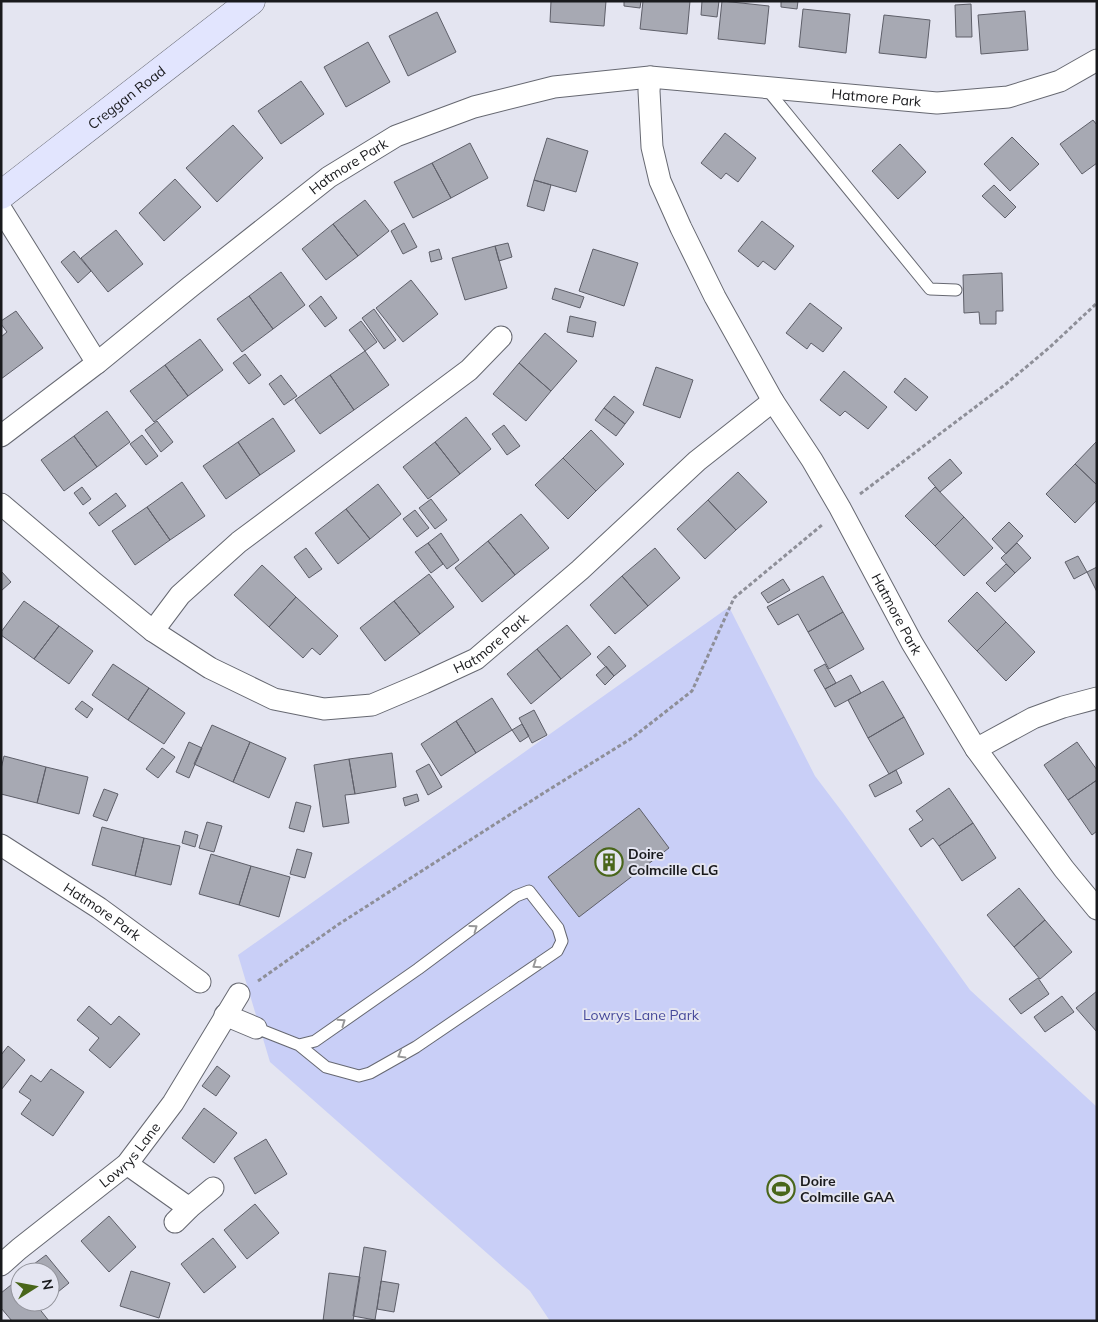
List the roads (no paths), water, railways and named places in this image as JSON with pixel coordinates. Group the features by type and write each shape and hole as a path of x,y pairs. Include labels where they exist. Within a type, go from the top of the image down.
{"main road":[{"name":"Creggan Road","path":"1,195 251,1"}],"street":[{"name":"Hatmore Park","path":"1,436 97,363 329,177 396,136 474,107 554,87 650,77 937,103 1008,97 1060,80 1097,60"},
{"name":"Hatmore Park","path":"650,77 652,146 660,181 715,297 773,401 812,460 840,508 912,643 976,749 1064,868 1097,909"},
{"path":"1,209 97,363"},
{"path":"153,631 180,595 239,542 469,370 501,338"},
{"name":"Hatmore Park","path":"1,504 92,582 153,631 210,668 274,699 324,709 372,705 476,660 580,570 696,461 773,401"},
{"path":"976,749 1033,718 1062,707 1097,698"},
{"name":"Hatmore Park","path":"1,845 99,908 200,982"},
{"name":"Lowrys Lane","path":"1,1265 127,1164 173,1103 238,994"},
{"path":"225,1015 256,1028"},
{"path":"127,1164 182,1215 213,1188"}],"lane":[{"path":"766,88 930,289 956,290"},
{"path":"256,1028 299,1045 326,1067 359,1076 370,1073 416,1047 557,951 562,941 558,928 529,891 516,896 418,969 316,1041 299,1045"}],"place":[{"name":"Doire Colmcille CLG","path":"609,862"},
{"name":"Doire Colmcille GAA","path":"781,1189"}],"park label":[{"name":"Lowrys Lane Park","path":"641,1015"}]}
